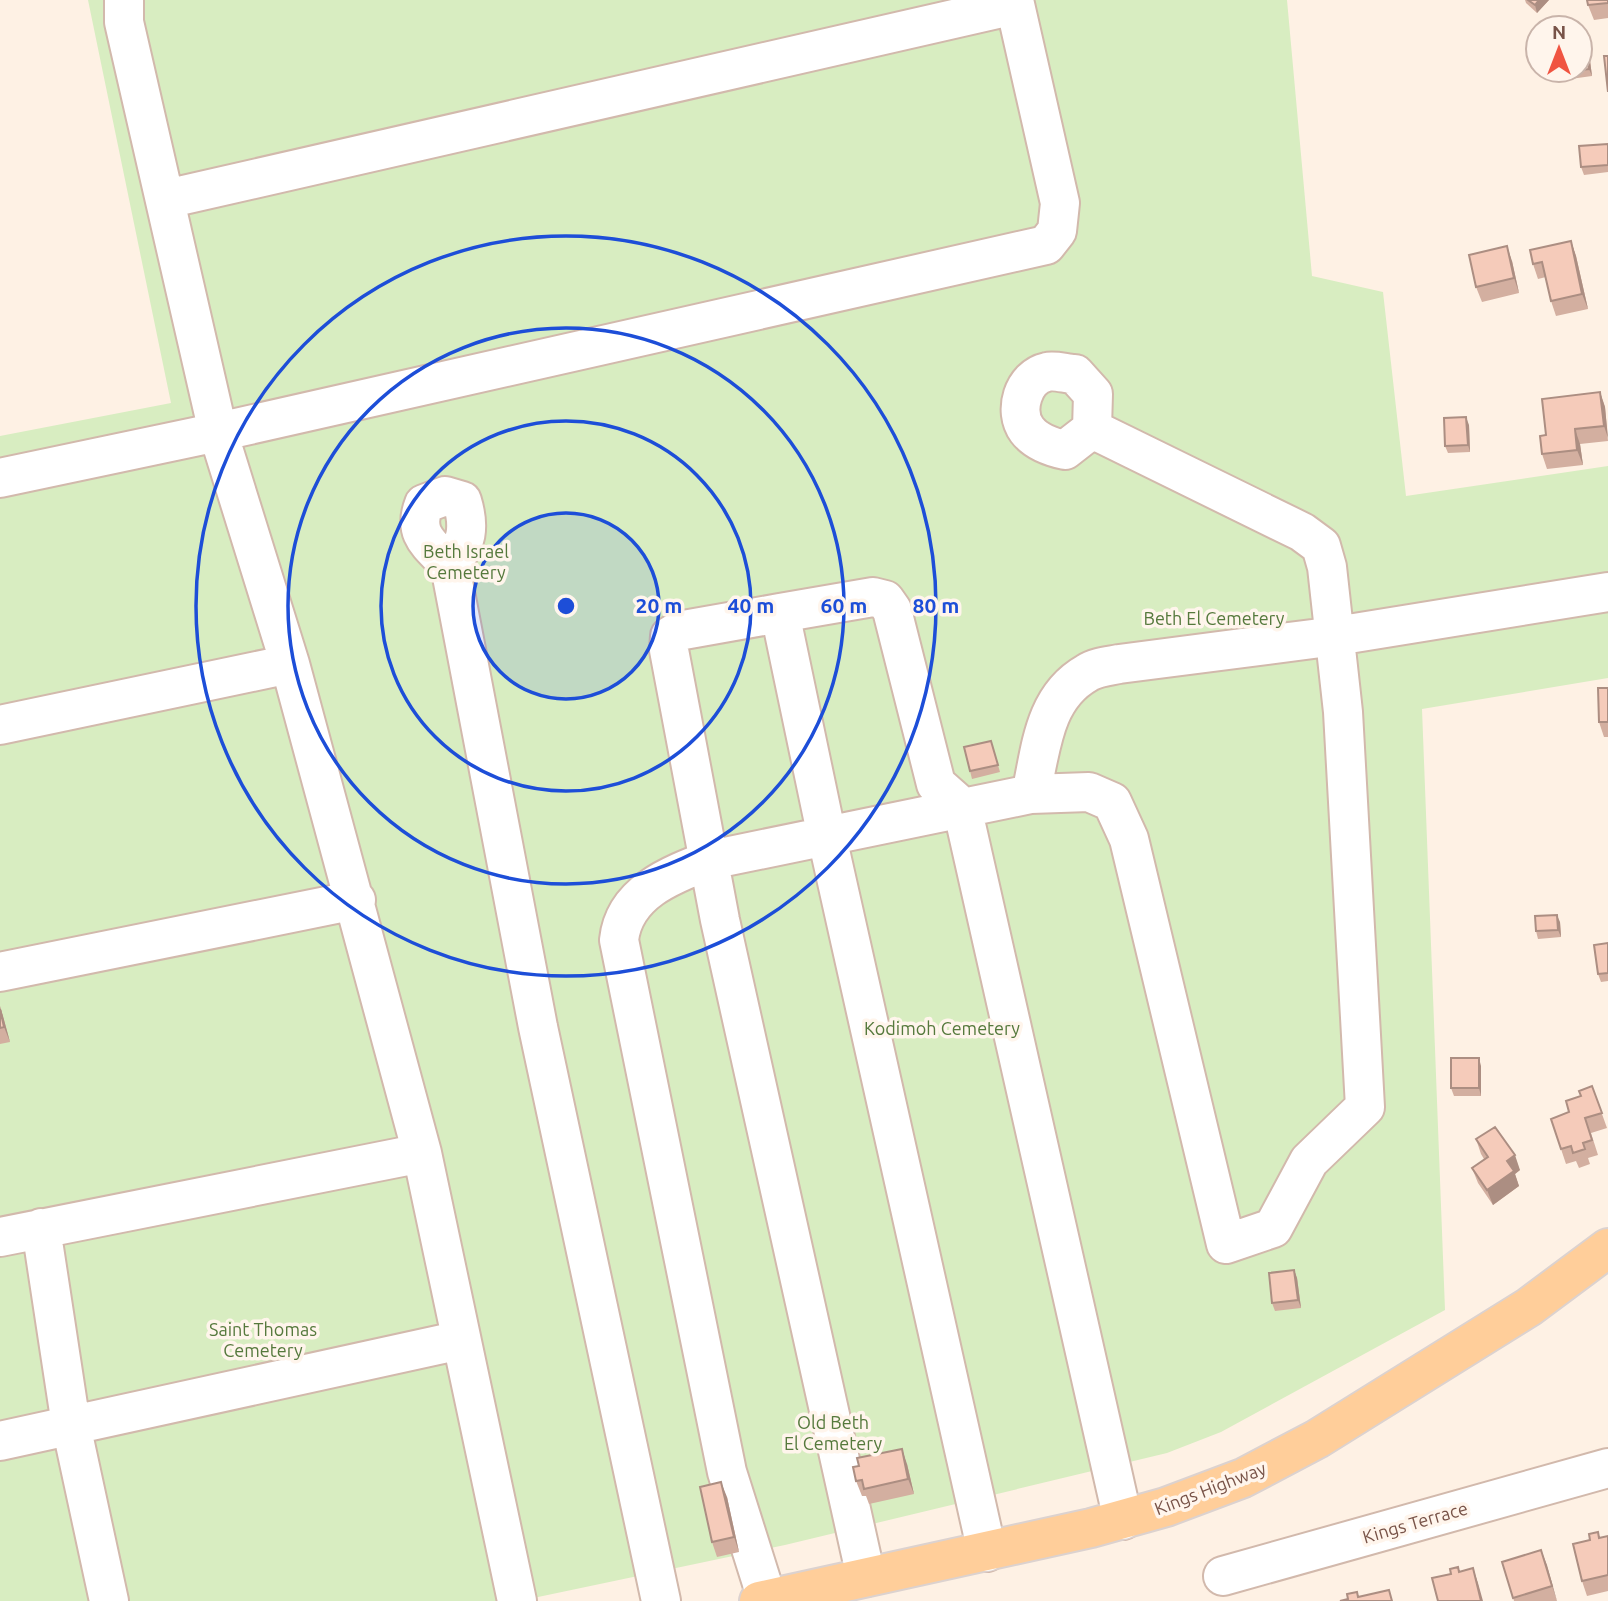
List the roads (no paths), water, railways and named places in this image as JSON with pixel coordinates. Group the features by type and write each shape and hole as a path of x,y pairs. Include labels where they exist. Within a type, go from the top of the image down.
{"main road":[{"name":"Kings Highway","path":"763,1600 1123,1520 1243,1479 1308,1445 1529,1307 1608,1248"}],"street":[{"path":"124,0 124,22 218,432 290,664 356,900 422,1153 517,1601"},
{"path":"0,478 218,432 1046,244 1057,231 1060,203 1015,3 166,199"},
{"path":"763,1600 727,1472 619,940 621,923 635,900 674,874 710,860 1031,794 1089,792 1112,802 1129,839 1226,1244 1273,1228 1309,1161 1365,1107 1336,636 1327,567 1321,546 1302,531 1091,429"},
{"path":"450,566 538,1027 661,1601"},
{"path":"1031,794 1049,713 1066,689 1088,671 1119,664 1336,636 1608,592"},
{"path":"866,1577 710,860 669,650 670,636 678,631 873,597 885,600 892,610 936,784 962,807 1123,1520"},
{"path":"780,613 827,837 987,1552"},
{"path":"0,726 290,664"},
{"path":"0,972 356,900"},
{"path":"0,1237 422,1153"},
{"path":"41,1228 71,1425 109,1601"},
{"path":"0,1441 461,1340"},
{"name":"Kings Terrace","path":"1223,1576 1608,1468"}],"park label":[{"name":"Beth Israel Cemetery","path":"466,561"},
{"name":"Beth El Cemetery","path":"1214,618"},
{"name":"Kodimoh Cemetery","path":"942,1028"},
{"name":"Saint Thomas Cemetery","path":"263,1339"},
{"name":"Old Beth El Cemetery","path":"833,1432"}]}
